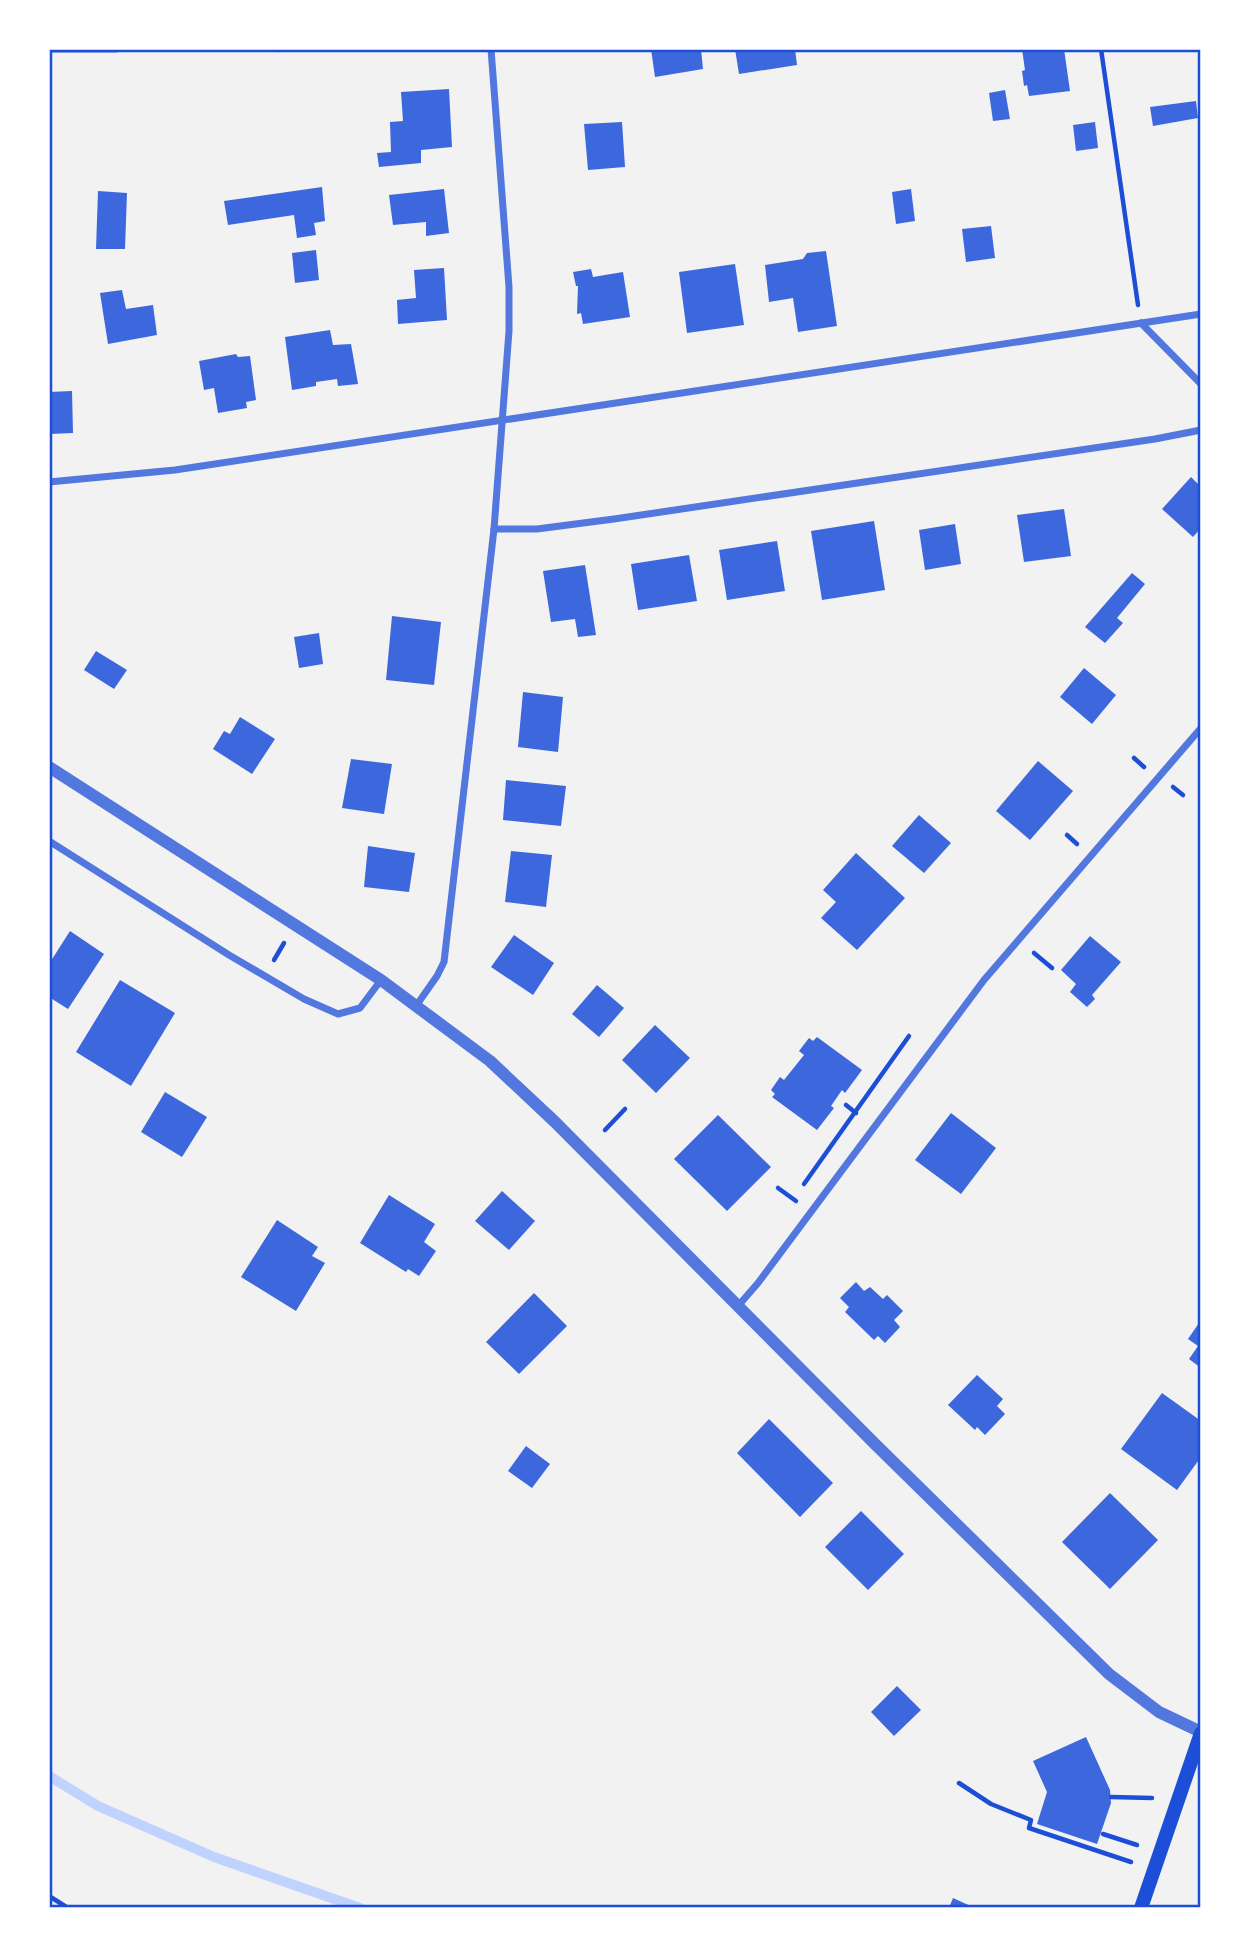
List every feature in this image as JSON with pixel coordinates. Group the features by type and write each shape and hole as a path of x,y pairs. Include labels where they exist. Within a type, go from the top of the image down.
{"main road":[{"path":"1141,1908 1201,1733"}],"street":[{"path":"51,49 116,49"},
{"path":"416,1006 444,962 504,421 509,287 491,49"},
{"path":"49,482 175,470 1201,314"},
{"path":"1141,323 1201,384"},
{"path":"494,529 537,529 614,519 1201,430"},
{"path":"738,1306 758,1283 984,980 1201,728"},
{"path":"49,767 381,980 508,1077 1110,1674 1159,1713 1201,1733"},
{"path":"49,841 229,956 304,999 338,1014 360,1008 381,980"}],"path":[{"path":"1101,49 1141,323"},
{"path":"793,1199 909,1036"},
{"path":"605,1130 625,1108"},
{"path":"959,1783 990,1804 1031,1820 1029,1828 1131,1862"},
{"path":"1111,1797 1152,1798"},
{"path":"1103,1834 1137,1845"},
{"path":"49,1896 68,1908"}],"building":[{"path":"651,49 701,49 703,69 655,77"},
{"path":"735,49 795,49 797,65 739,74"},
{"path":"1022,49 1064,49 1070,91 1029,96 1027,85 1024,86"},
{"path":"449,89 452,147 421,150 421,163 379,167 377,153 391,152 390,122 403,121 401,92"},
{"path":"1005,90 1010,119 993,121 989,93"},
{"path":"1196,101 1198,118 1153,126 1150,107"},
{"path":"622,122 625,167 588,170 584,124"},
{"path":"1095,122 1098,148 1076,151 1073,125"},
{"path":"322,187 325,221 314,223 316,235 297,238 294,215 228,225 224,201"},
{"path":"444,189 449,233 426,236 426,222 393,225 389,195"},
{"path":"911,189 915,221 896,224 892,192"},
{"path":"98,191 127,193 125,249 96,249"},
{"path":"991,226 995,258 966,262 962,229"},
{"path":"316,250 319,280 295,283 292,253"},
{"path":"826,251 837,326 798,332 793,298 769,302 765,265 803,259 807,253"},
{"path":"735,264 744,325 687,333 679,272"},
{"path":"444,268 447,320 398,324 397,300 416,298 414,270"},
{"path":"591,269 593,277 623,272 630,317 583,324 581,313 577,314 578,286 573,272"},
{"path":"122,290 126,309 153,305 157,335 108,344 100,293"},
{"path":"330,330 333,345 351,344 358,384 338,386 337,379 292,390 285,337"},
{"path":"236,354 238,357 250,356 256,400 246,402 247,408 218,413 214,388 204,390 199,361"},
{"path":"72,391 73,433 49,434 49,392"},
{"path":"1191,477 1201,487 1201,528 1193,537 1162,509"},
{"path":"1064,509 1071,556 1024,562 1017,515"},
{"path":"874,521 885,590 822,600 811,531"},
{"path":"955,524 961,564 925,570 919,530"},
{"path":"777,541 785,591 727,600 719,550"},
{"path":"689,555 697,601 638,610 631,564"},
{"path":"585,565 596,635 578,637 575,619 551,622 543,571"},
{"path":"1132,573 1145,584 1117,618 1123,623 1105,643 1085,627"},
{"path":"392,616 441,622 434,685 386,680"},
{"path":"319,633 323,664 299,668 294,637"},
{"path":"96,651 127,670 114,689 84,670"},
{"path":"1084,668 1116,695 1092,724 1060,697"},
{"path":"523,692 563,697 558,752 518,747"},
{"path":"240,717 275,739 252,774 213,749 224,731 230,734"},
{"path":"351,759 392,764 384,814 342,808"},
{"path":"1038,761 1073,791 1030,840 996,811"},
{"path":"506,780 566,786 561,826 503,820"},
{"path":"919,815 951,843 924,873 892,846"},
{"path":"368,846 415,853 409,892 364,887"},
{"path":"511,851 552,855 546,907 505,902"},
{"path":"856,853 905,898 857,950 821,918 836,902 823,890"},
{"path":"70,931 104,954 68,1009 49,997 49,964"},
{"path":"514,935 554,963 533,995 491,967"},
{"path":"1090,936 1121,962 1092,995 1095,999 1087,1007 1070,992 1076,984 1061,970"},
{"path":"120,980 175,1013 131,1086 76,1052"},
{"path":"597,985 624,1008 599,1037 572,1014"},
{"path":"655,1025 690,1058 656,1093 622,1060"},
{"path":"817,1037 862,1070 845,1093 842,1090 831,1106 834,1108 817,1130 772,1097 775,1094 771,1090 780,1077 784,1080 804,1055 799,1051 809,1038 813,1041"},
{"path":"165,1092 207,1117 182,1157 141,1132"},
{"path":"951,1113 996,1148 961,1194 915,1160"},
{"path":"718,1115 771,1167 727,1211 674,1159"},
{"path":"502,1191 535,1221 509,1250 475,1221"},
{"path":"389,1195 435,1224 424,1242 436,1251 419,1276 408,1269 406,1272 360,1243"},
{"path":"277,1220 318,1247 312,1256 325,1263 296,1311 241,1277"},
{"path":"856,1282 864,1291 870,1287 883,1299 887,1295 903,1311 894,1320 900,1327 885,1343 878,1336 874,1340 845,1312 849,1307 840,1298"},
{"path":"534,1293 567,1326 519,1374 486,1342"},
{"path":"1201,1320 1201,1368 1189,1359 1198,1346 1188,1339"},
{"path":"977,1375 1003,1399 997,1406 1005,1414 985,1435 977,1427 975,1430 948,1405"},
{"path":"1162,1393 1201,1421 1201,1457 1177,1490 1121,1449"},
{"path":"769,1419 833,1483 800,1517 737,1453"},
{"path":"526,1446 550,1464 532,1488 508,1471"},
{"path":"1110,1493 1158,1540 1110,1589 1062,1542"},
{"path":"861,1511 904,1554 868,1590 825,1547"},
{"path":"897,1686 921,1710 894,1736 871,1712"},
{"path":"1086,1737 1110,1790 1111,1803 1097,1844 1037,1824 1047,1792 1033,1761"},
{"path":"953,1898 975,1908 949,1908"}],"waterway":[{"path":"49,1776 98,1806 214,1857 360,1908"}]}
